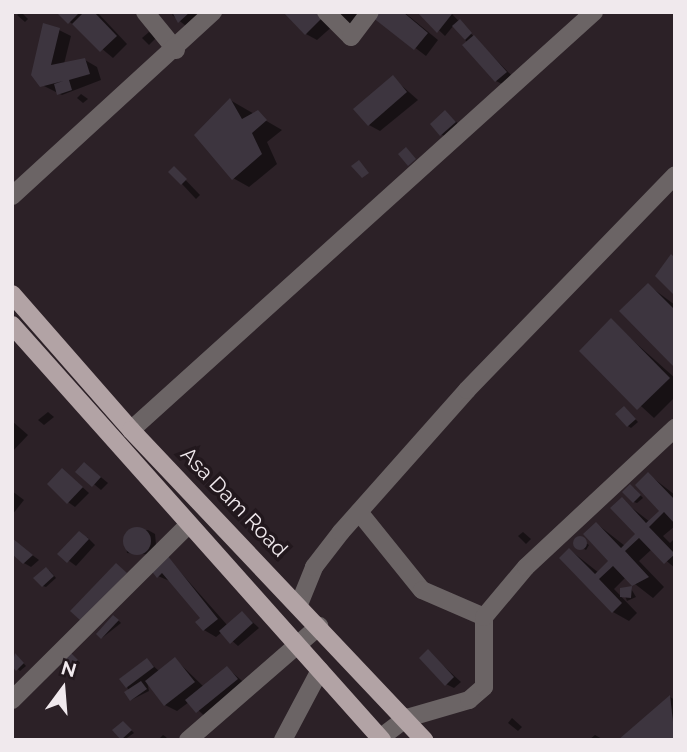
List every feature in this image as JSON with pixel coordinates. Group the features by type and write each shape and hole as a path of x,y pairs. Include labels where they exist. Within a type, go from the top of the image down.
{"main road":[{"name":"Asa Dam Road","path":"12,294 131,429 300,602 424,740"},
{"path":"12,325 187,526 381,739"}],"street":[{"path":"145,12 176,50"},
{"path":"12,196 176,50 213,12"},
{"path":"326,12 351,37 370,12"},
{"path":"131,429 594,12"},
{"path":"300,602 313,568 359,512 675,175"},
{"path":"381,739 407,718 468,700 484,687 484,617 526,567 675,428"},
{"path":"359,512 422,590 484,617"},
{"path":"12,700 187,526"},
{"path":"188,740 319,626"},
{"path":"301,740 285,732 320,670"}],"building":[{"path":"56,12 80,12 68,24"},
{"path":"84,12 94,12 117,36 100,52 72,24"},
{"path":"172,12 190,12 178,23"},
{"path":"283,12 320,12 324,16 305,35"},
{"path":"375,12 403,12 428,33 414,50 372,17"},
{"path":"417,12 451,12 452,14 437,33"},
{"path":"460,19 472,33 465,40 452,26"},
{"path":"43,23 60,28 51,65 85,58 90,74 69,80 72,90 57,95 54,84 63,81 40,87 31,75"},
{"path":"474,35 507,72 495,82 462,45"},
{"path":"393,75 407,92 368,126 353,109"},
{"path":"230,98 242,119 258,110 267,120 252,133 262,154 232,180 194,135"},
{"path":"445,110 456,122 440,136 430,124"},
{"path":"406,147 416,159 408,166 398,154"},
{"path":"359,160 369,173 362,178 351,166"},
{"path":"174,166 187,179 181,185 168,172"},
{"path":"671,254 675,258 675,296 655,276"},
{"path":"648,283 675,310 675,368 619,311"},
{"path":"611,318 670,378 637,410 579,351"},
{"path":"624,406 636,419 627,427 615,414"},
{"path":"84,462 101,477 92,487 75,472"},
{"path":"62,468 83,487 67,504 47,484"},
{"path":"648,472 675,500 675,524 664,512 649,527 675,554 664,564 639,538 625,551 649,577 632,586 613,566 599,579 622,603 612,613 559,558 569,548 595,574 608,561 583,534 596,522 621,548 635,534 610,508 622,497 646,523 659,511 635,485"},
{"path":"630,484 641,495 633,503 622,492"},
{"path":"137,527 147,531 151,541 147,551 137,555 127,551 123,541 127,531"},
{"path":"79,531 89,539 67,563 57,554"},
{"path":"580,536 585,538 585,548 580,550 575,548 573,543 575,538"},
{"path":"12,538 33,555 23,564 12,554"},
{"path":"167,555 218,619 203,631 195,622 200,618 162,573 157,578 150,569"},
{"path":"116,563 127,573 81,621 70,611"},
{"path":"46,567 54,576 42,587 33,578"},
{"path":"632,586 631,598 620,597 620,588"},
{"path":"242,611 253,623 230,644 219,631"},
{"path":"113,615 119,620 101,639 96,634"},
{"path":"428,649 454,677 445,686 419,658"},
{"path":"15,653 24,663 16,671 12,666"},
{"path":"71,653 78,660 68,669 61,662"},
{"path":"175,657 195,682 164,706 145,681"},
{"path":"147,658 154,667 126,688 119,679"},
{"path":"227,666 238,679 196,713 185,700"},
{"path":"141,681 147,689 130,701 124,692"},
{"path":"670,695 675,740 618,740"},
{"path":"123,721 132,730 121,740 112,730"}]}
